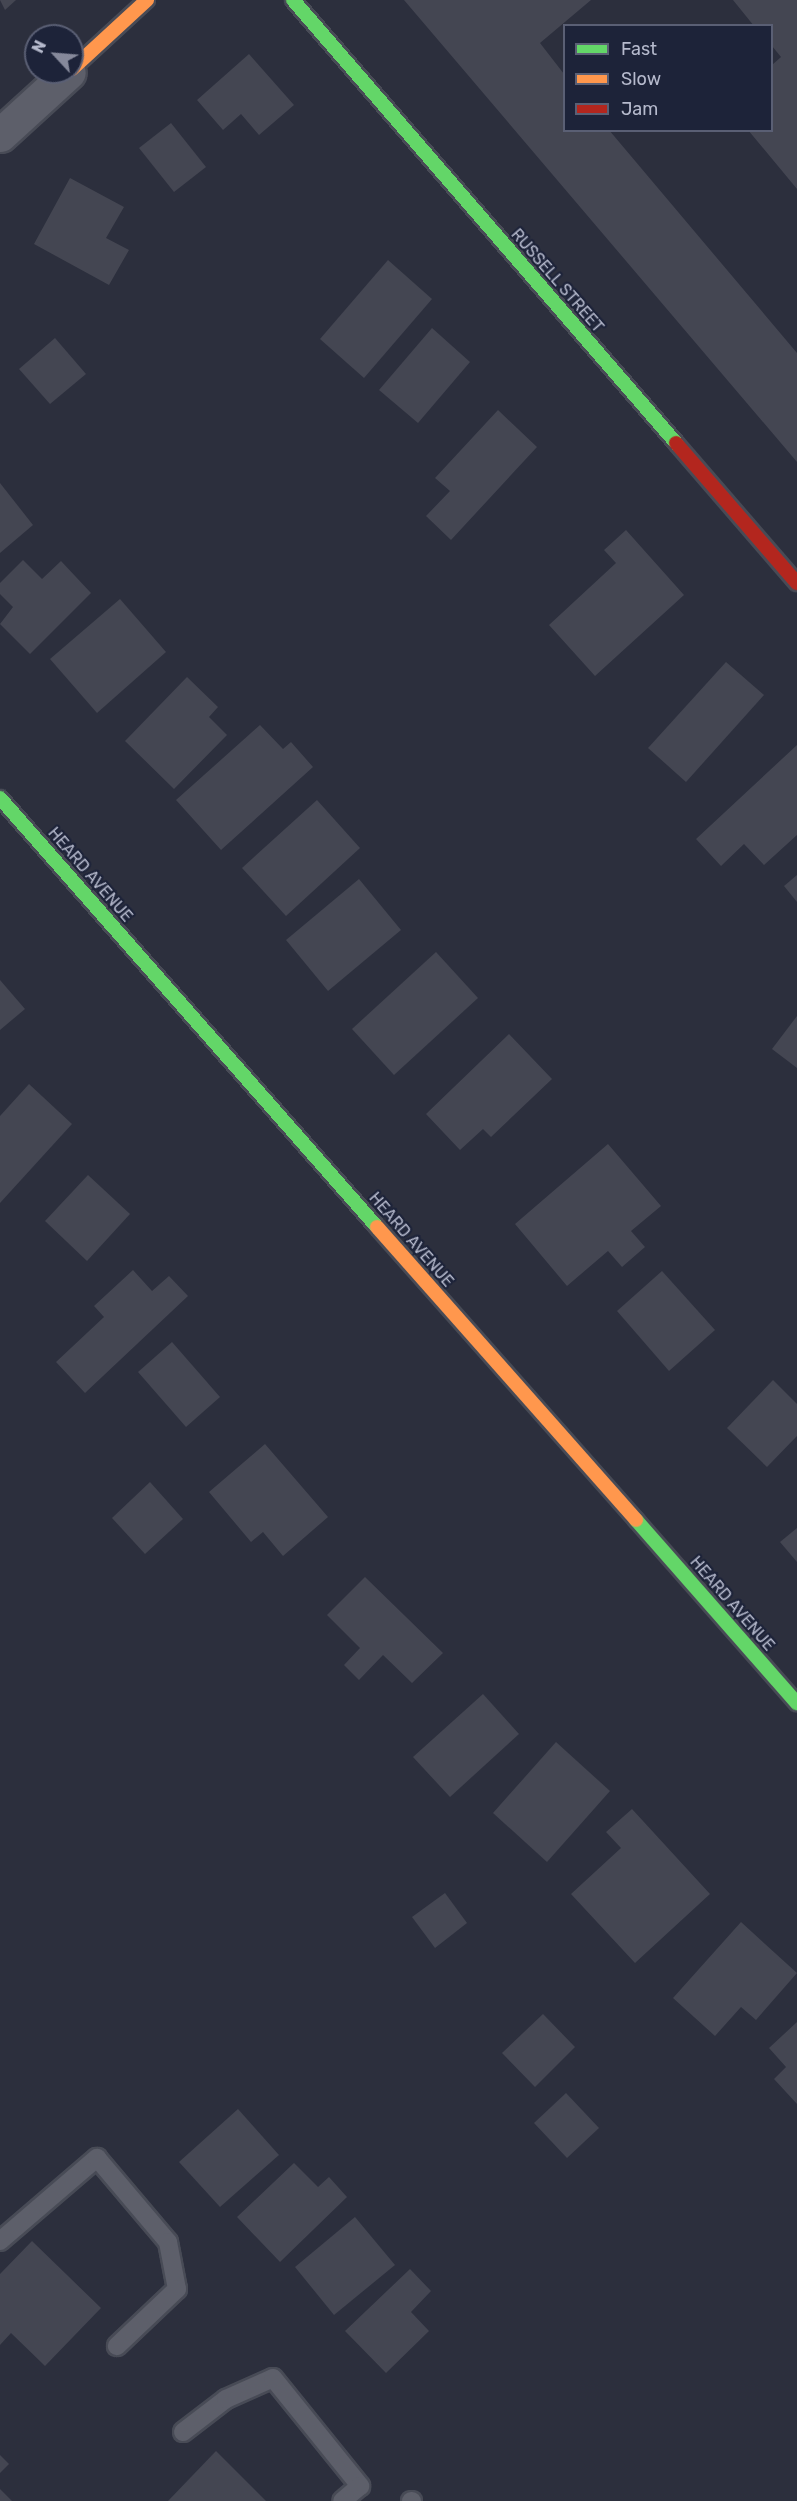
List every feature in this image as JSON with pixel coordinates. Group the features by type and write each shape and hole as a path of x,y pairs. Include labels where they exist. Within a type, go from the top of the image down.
{"street":[{"path":"84,58 147,0"},
{"name":"RUSSELL STREET","path":"293,0 797,583"},
{"path":"0,135 56,84"},
{"name":"HEARD AVENUE","path":"0,798 797,1703"}],"lane":[{"path":"0,2241 97,2158 168,2242 177,2289 117,2346"},
{"path":"183,2432 226,2399 273,2379 360,2486 342,2501"}],"building":[{"path":"0,0 16,0 5,10"},
{"path":"404,0 591,0 540,43 563,73 563,132 611,132 797,353 797,462"},
{"path":"733,0 797,0 797,189 750,132 773,132 773,64 781,57 773,47 773,24 752,24"},
{"path":"249,54 294,105 259,135 241,114 223,130 197,100"},
{"path":"171,123 206,167 174,192 139,148"},
{"path":"70,178 124,207 106,238 129,250 109,285 34,244"},
{"path":"388,260 432,299 364,378 320,339"},
{"path":"432,328 470,362 418,423 379,390"},
{"path":"55,338 86,374 50,404 19,369"},
{"path":"498,410 537,447 451,540 426,516 450,491 435,478"},
{"path":"0,483 33,525 0,553"},
{"path":"626,530 684,595 595,676 549,625 616,563 604,550"},
{"path":"23,560 42,579 61,561 91,593 30,654 0,624 13,607 0,594 0,583"},
{"path":"120,599 166,652 97,713 50,659"},
{"path":"726,662 764,695 686,782 648,748"},
{"path":"187,677 218,707 209,717 227,735 174,789 125,741"},
{"path":"260,725 283,749 291,742 313,767 221,850 176,800"},
{"path":"797,745 797,835 764,865 744,844 721,866 696,839"},
{"path":"317,800 360,848 286,916 242,868"},
{"path":"797,875 797,902 784,886"},
{"path":"359,879 401,930 328,991 286,940"},
{"path":"436,952 478,998 394,1075 352,1029"},
{"path":"0,980 25,1009 0,1030"},
{"path":"797,1016 797,1068 772,1049"},
{"path":"509,1034 552,1079 491,1137 483,1129 460,1150 426,1114"},
{"path":"29,1084 72,1124 0,1203 0,1116"},
{"path":"608,1144 661,1206 631,1231 645,1247 622,1267 608,1251 567,1286 515,1224"},
{"path":"88,1175 130,1214 87,1261 45,1221"},
{"path":"133,1270 152,1291 169,1276 188,1296 85,1393 56,1362 104,1317 94,1306"},
{"path":"662,1271 715,1330 669,1371 617,1311"},
{"path":"172,1342 220,1397 186,1427 138,1372"},
{"path":"773,1380 797,1404 797,1436 767,1467 727,1428"},
{"path":"265,1444 328,1517 283,1556 263,1532 251,1542 209,1492"},
{"path":"150,1482 183,1519 145,1554 112,1518"},
{"path":"797,1528 797,1562 780,1542"},
{"path":"365,1577 443,1653 412,1683 383,1655 359,1680 344,1665 360,1648 327,1615"},
{"path":"483,1694 519,1734 450,1797 413,1757"},
{"path":"556,1742 610,1791 547,1862 493,1813"},
{"path":"632,1809 710,1894 635,1963 571,1894 621,1848 606,1832"},
{"path":"445,1893 467,1923 435,1948 412,1917"},
{"path":"741,1922 797,1973 756,2020 741,2007 715,2036 673,1998"},
{"path":"543,2014 575,2047 535,2087 502,2053"},
{"path":"797,2022 797,2104 774,2079 786,2067 769,2048"},
{"path":"566,2093 599,2128 567,2158 534,2123"},
{"path":"238,2109 279,2155 220,2207 179,2162"},
{"path":"294,2163 318,2187 329,2177 347,2197 280,2262 237,2217"},
{"path":"355,2217 395,2265 334,2315 295,2267"},
{"path":"32,2241 101,2308 45,2366 11,2333 0,2345 0,2274"},
{"path":"410,2269 431,2291 411,2312 429,2331 386,2373 345,2331"},
{"path":"216,2451 266,2501 168,2501"},
{"path":"0,2455 9,2464 0,2473"},
{"path":"0,2489 12,2501 0,2501"}],"traffic: fast":[{"path":"293,0 676,443"},
{"path":"0,798 377,1227"},
{"path":"636,1520 797,1703"}],"traffic: slow":[{"path":"84,58 147,0"},
{"path":"377,1227 636,1520"}],"traffic: jam":[{"path":"676,443 797,583"}]}
